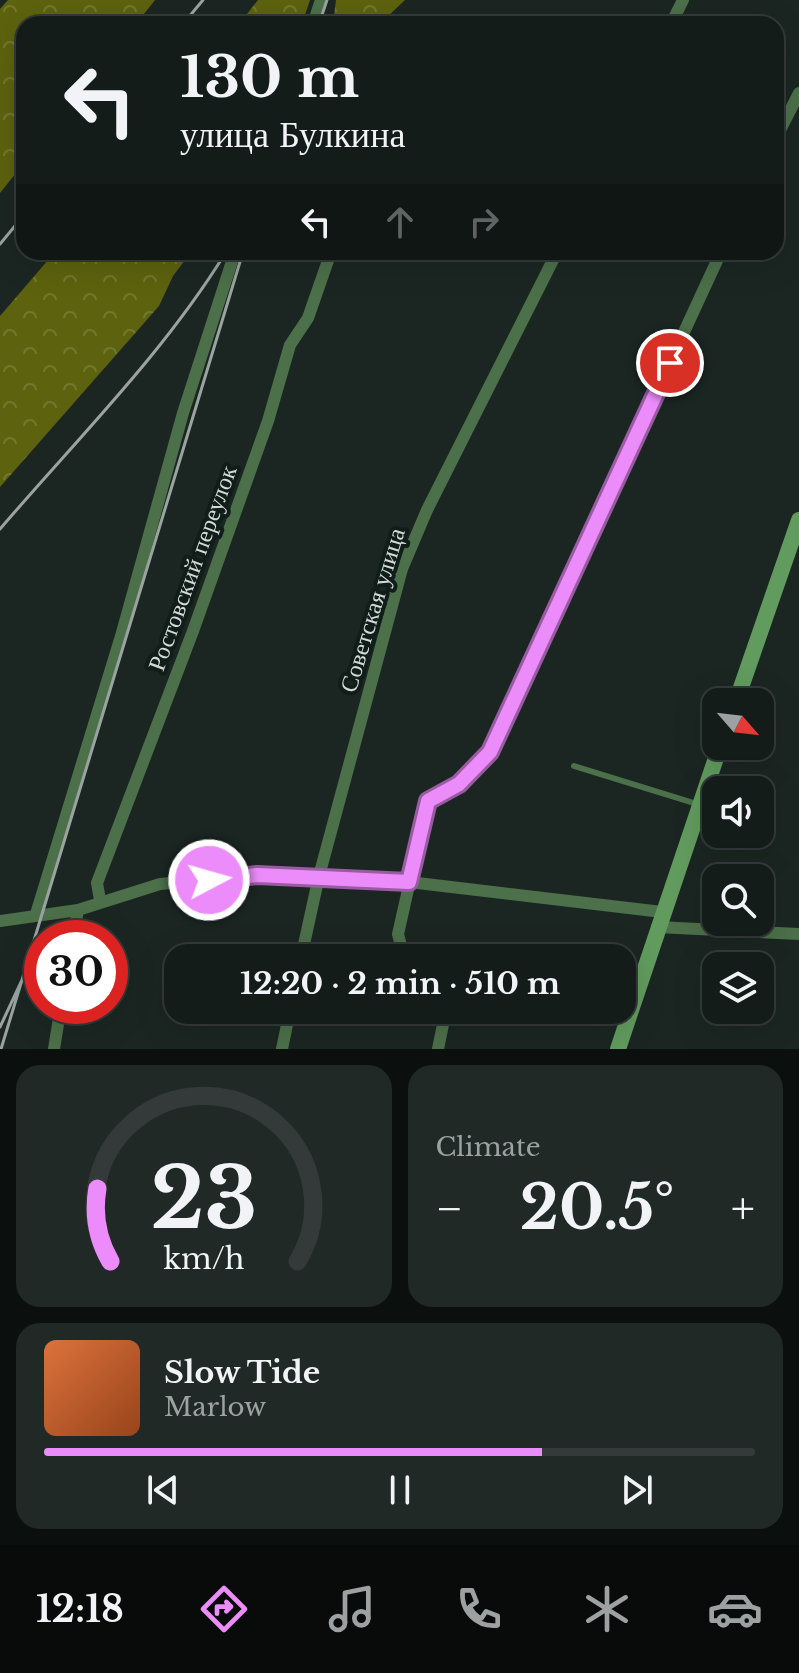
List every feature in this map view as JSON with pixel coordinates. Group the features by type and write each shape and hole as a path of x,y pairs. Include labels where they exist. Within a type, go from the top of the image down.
{"main road":[{"path":"741,688 799,520"},
{"path":"618,1049 715,760"}],"street":[{"path":"784,122 799,93"},
{"path":"36,914 121,636 183,413 232,260"},
{"name":"Ростовский переулок","path":"100,900 97,883 193,631 268,421 290,345 308,318 328,260"},
{"name":"Советская улица","path":"304,944 319,876 402,569 427,510 553,260"},
{"path":"400,944 398,934 428,801 459,784 490,752 717,260"},
{"path":"0,921 78,910 100,900 160,884 257,875 319,876 409,882 659,920 799,934"},
{"path":"76,920 78,910"},
{"path":"54,1049 58,1024"},
{"path":"282,1049 287,1024"},
{"path":"438,1049 443,1024"}],"lane":[{"path":"574,766 700,805"}],"green space":[{"path":"8,0 155,0 142,16 16,16 16,173 0,193 0,9"},
{"path":"258,0 310,0 305,16 245,16"},
{"path":"336,0 405,0 388,16 334,16"},
{"path":"48,260 185,260 173,276 159,306 0,487 0,316"}],"railway":[{"path":"190,16 203,0"},
{"path":"322,16 327,0"},
{"path":"0,244 16,225"},
{"path":"0,529 148,360 221,260"},
{"path":"22,980 241,260"},
{"path":"0,1027 22,980 1,1049"}],"route":[{"path":"209,880 257,875 409,882 428,801 459,784 490,752 670,363"}]}
